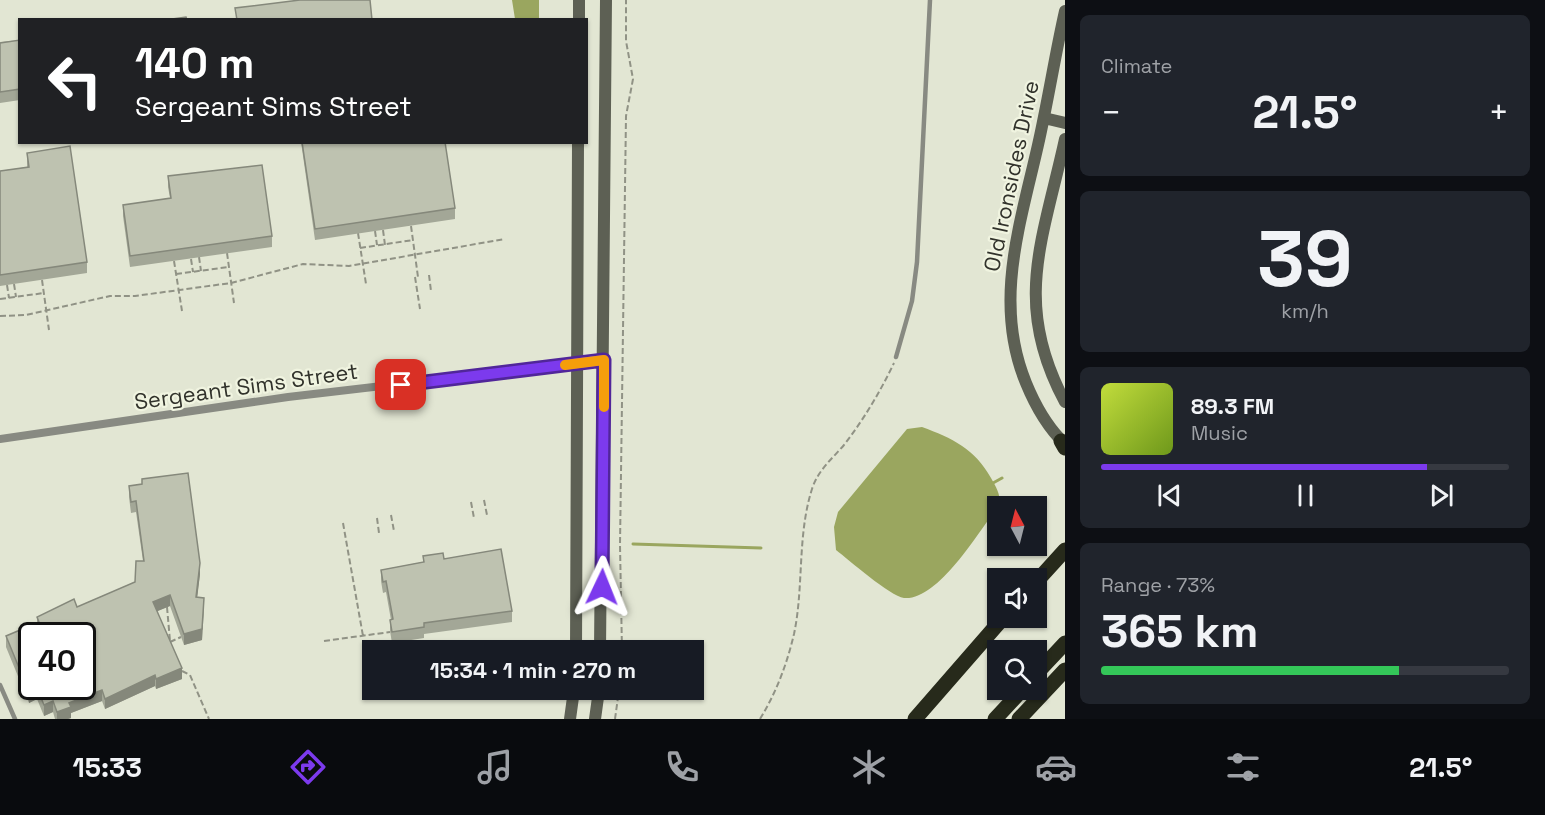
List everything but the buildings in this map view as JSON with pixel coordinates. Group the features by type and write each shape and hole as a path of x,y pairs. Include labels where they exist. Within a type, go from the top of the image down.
{"highway":[{"path":"1047,570 1065,550"},
{"path":"915,719 994,628"},
{"path":"1047,662 1065,643"},
{"path":"1019,719 1065,670"},
{"path":"995,719 1013,700"}],"street":[{"path":"579,0 579,18"},
{"path":"600,640 606,0"},
{"name":"Old Ironsides Drive","path":"1064,444 1041,413 1021,371 1014,347 1009,308 1013,253 1044,118 1065,11"},
{"path":"1044,118 1065,123"},
{"name":"Old Ironsides Drive","path":"1065,139 1039,255 1034,293 1036,322 1043,354 1065,402"},
{"path":"576,640 578,144"},
{"name":"Sergeant Sims Street","path":"0,438 290,396 604,360"},
{"path":"570,719 573,700"},
{"path":"595,719 598,700"}],"lane":[{"path":"896,357 912,301 917,262 930,0"},
{"path":"0,685 15,719"}],"path":[{"path":"622,640 626,116 633,80 626,40 627,0"},
{"path":"411,226 420,309"},
{"path":"383,230 385,244"},
{"path":"375,231 377,246"},
{"path":"358,233 366,284"},
{"path":"0,316 46,310 110,296 135,296 231,283 303,264 363,264 396,260 415,254 505,239"},
{"path":"360,248 413,240"},
{"path":"227,254 234,303"},
{"path":"200,257 201,271"},
{"path":"191,259 193,272"},
{"path":"174,261 182,311"},
{"path":"176,274 229,267"},
{"path":"429,275 431,291"},
{"path":"42,280 49,330"},
{"path":"14,284 16,297"},
{"path":"7,285 9,298"},
{"path":"0,299 44,293"},
{"path":"760,719 782,676 794,633 807,510 813,487 821,470 844,445 870,409 896,357"},
{"path":"484,500 487,515"},
{"path":"471,502 474,518"},
{"path":"391,515 394,531"},
{"path":"377,518 380,533"},
{"path":"343,523 363,636"},
{"path":"167,607 170,642 181,637"},
{"path":"324,641 390,632"},
{"path":"181,671 190,675 209,719"},
{"path":"615,719 618,700"}],"shaded area":[{"path":"512,0 539,0 539,18 515,18"},
{"path":"922,427 962,446 985,468 999,496 987,496 987,522 958,562 931,588 917,596 904,598 880,585 836,550 834,527 838,512 907,429"}],"waterway":[{"path":"993,483 1002,478"},
{"path":"633,544 761,548"}],"slow traffic":[{"path":"565,365 604,360 604,407"}],"route":[{"path":"401,385 604,360 602,587"}]}
